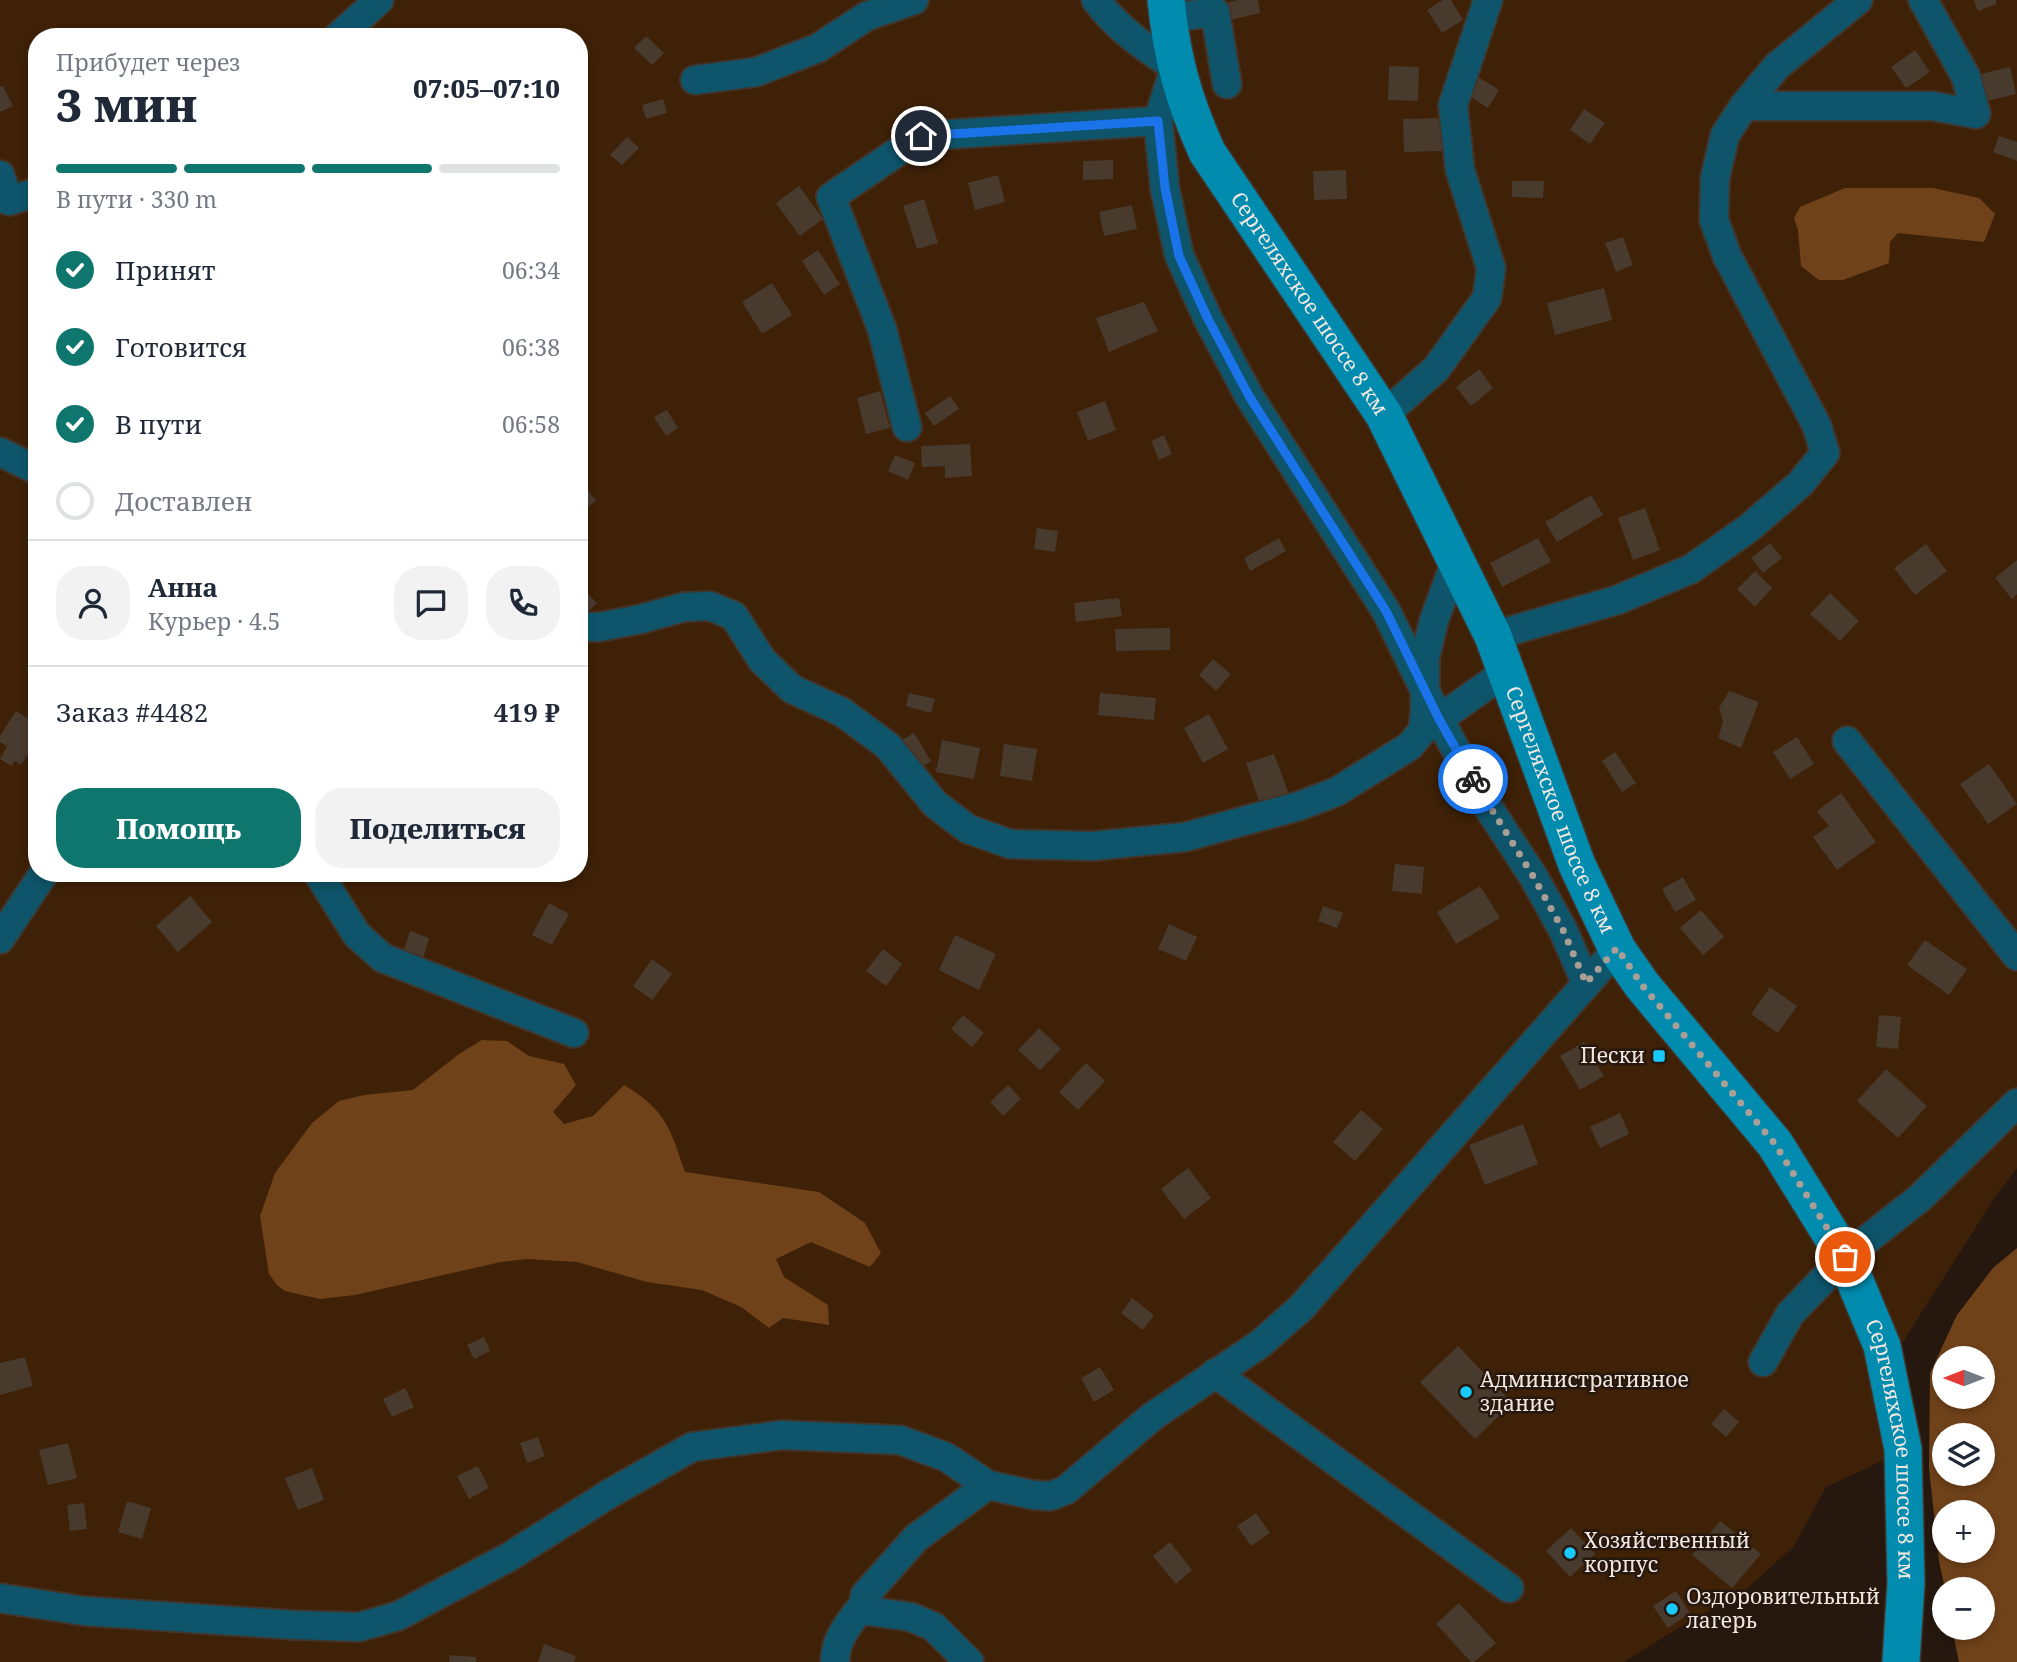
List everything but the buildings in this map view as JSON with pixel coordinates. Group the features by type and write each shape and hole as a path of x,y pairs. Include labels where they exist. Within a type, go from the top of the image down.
{"main road":[{"name":"Сергеляхское шоссе 8 км","path":"1167,9 1175,67 1186,104 1207,152 1384,415 1493,636 1577,865 1617,948 1642,985 1775,1144 1845,1257 1882,1346 1903,1449 1906,1583 1901,1662"}],"street":[{"path":"348,28 379,0"},
{"path":"695,80 756,72 818,48 867,16 914,0"},
{"path":"1096,0 1112,21 1144,47 1175,67 1158,121 1165,188 1179,256 1207,317 1249,396 1386,611 1439,719 1486,804 1533,876 1563,930 1586,983"},
{"path":"1384,415 1436,369 1487,298 1491,268 1460,170 1453,105 1488,0"},
{"path":"1493,636 1617,600 1691,569 1759,519 1800,484 1825,453 1817,426 1727,256 1714,220 1715,178 1725,135 1744,106 1777,66 1858,0"},
{"path":"1744,106 1933,106 1976,114 1966,77 1923,0"},
{"path":"1167,9 1215,12 1227,85"},
{"path":"907,427 882,329 831,197 921,136 1158,121"},
{"path":"0,175 9,201 28,195"},
{"path":"0,452 28,466"},
{"path":"588,627 641,619 684,607 710,606 734,616 762,660 792,689 842,712 888,746 935,804 968,830 1010,844 1093,846 1185,838 1299,806 1336,792 1410,746 1423,730 1425,657 1434,620 1456,561"},
{"path":"1439,719 1507,671"},
{"path":"1847,741 2017,956"},
{"path":"0,939 38,882"},
{"path":"324,882 357,935 383,958 574,1033"},
{"path":"0,1598 84,1611 359,1627 398,1616 509,1557 609,1494 692,1447 782,1435 900,1440 946,1457 988,1485 1033,1495 1051,1496 1066,1490 1153,1416 1260,1344 1301,1308 1617,948"},
{"path":"1763,1362 1790,1314 1845,1257 1921,1197 2017,1103"},
{"path":"1215,1373 1509,1588"},
{"path":"835,1662 835,1649 841,1634 864,1604 868,1589 916,1538 988,1485"},
{"path":"864,1604 868,1611 911,1617 934,1627 969,1662"}],"shaded area":[{"path":"0,0 2017,0 2017,1168 1997,1194 1885,1370 1895,1455 1826,1487 1794,1546 1741,1594 1624,1662 0,1662"},
{"path":"1845,188 1933,188 1979,198 1995,214 1984,242 1898,233 1890,242 1889,263 1843,280 1819,280 1801,266 1798,230 1794,218 1800,207"},
{"path":"482,1040 507,1041 529,1056 564,1064 576,1085 553,1112 564,1124 593,1116 624,1085 649,1103 665,1121 685,1172 819,1192 865,1223 881,1253 870,1267 811,1242 776,1259 784,1277 828,1305 829,1325 783,1318 769,1328 741,1307 702,1290 647,1282 577,1262 527,1259 501,1262 355,1295 320,1299 285,1291 277,1285 269,1274 260,1216 275,1173 312,1123 339,1101 364,1095 413,1090 459,1054"},
{"path":"2017,1248 2017,1662 1959,1662 1954,1640 1995,1640 1995,1577 1942,1577 1939,1563 1995,1563 1995,1500 1932,1500 1929,1468 1932,1369 1932,1409 1995,1409 1995,1346 1943,1346 1957,1315 1993,1268"}],"way so far":[{"path":"1473,779 1563,930 1586,983 1617,948 1642,985 1775,1144 1845,1257"}],"place":[{"name":"Пески","path":"1659,1056"},
{"name":"Административное здание","path":"1466,1392"},
{"name":"Хозяйственный корпус","path":"1570,1553"},
{"name":"Оздоровительный лагерь","path":"1672,1609"}],"route":[{"path":"921,136 1158,121 1165,188 1179,256 1207,317 1249,396 1386,611 1439,719 1473,779"}]}
